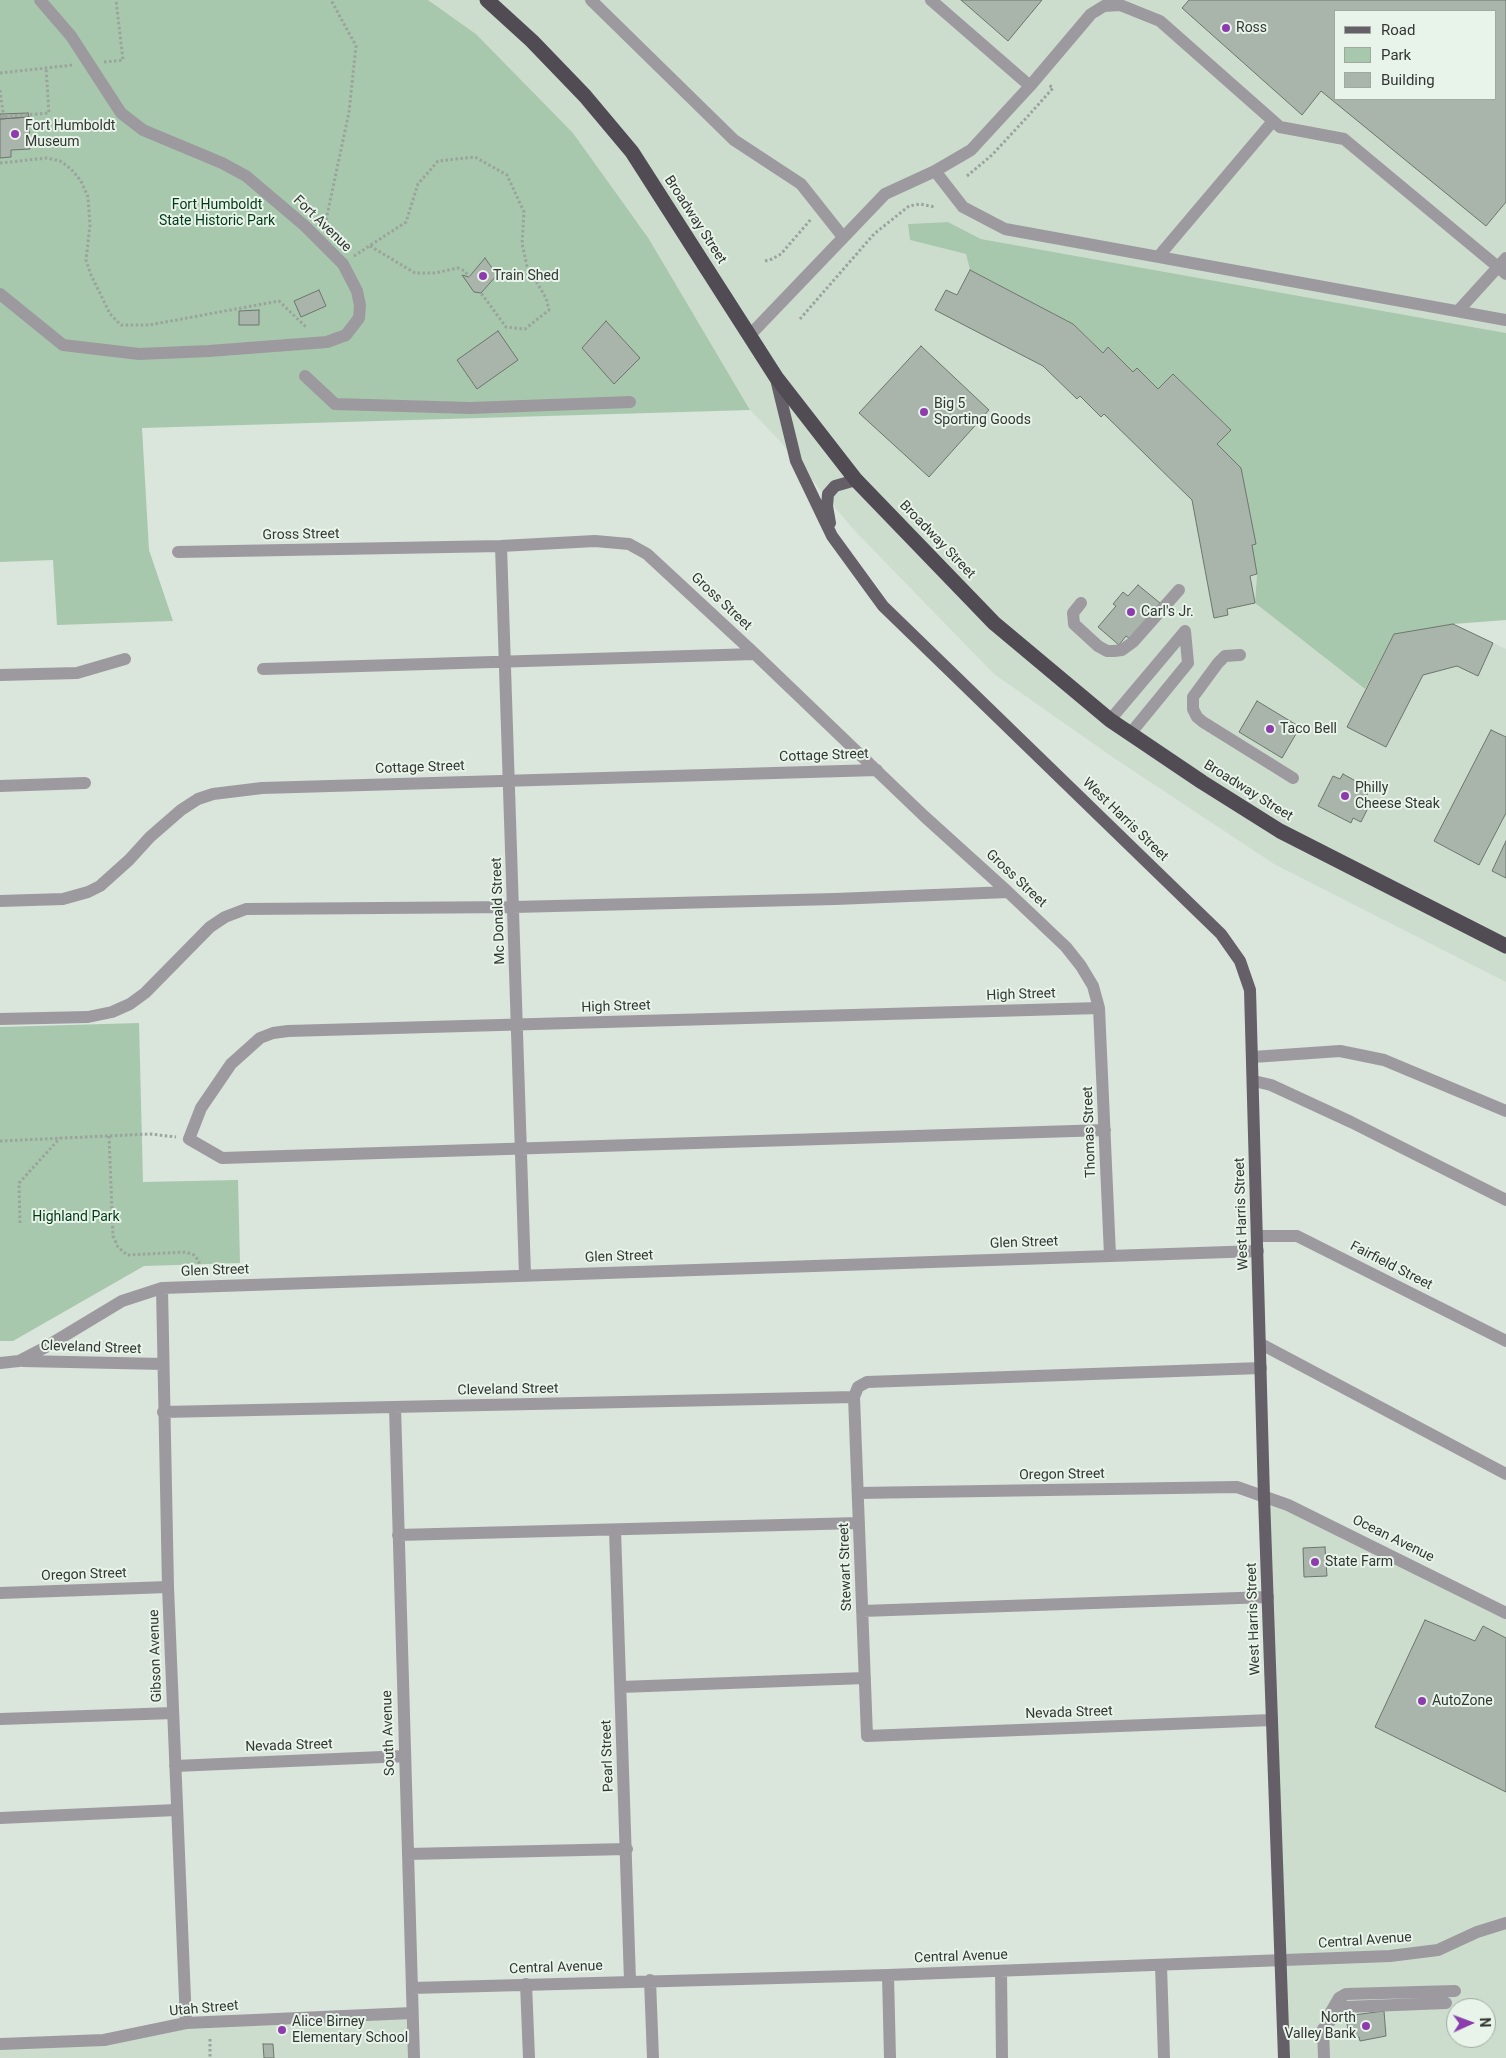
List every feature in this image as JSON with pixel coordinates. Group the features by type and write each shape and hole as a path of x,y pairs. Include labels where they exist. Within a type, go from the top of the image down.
{"highway":[{"name":"Broadway Street","path":"486,0 532,41 585,96 632,152 776,376 856,480 994,623 1110,720 1280,831 1506,946"}],"main road":[{"name":"West Harris Street","path":"776,376 796,461 832,536 883,606 1221,934 1240,961 1250,990 1262,1368 1264,1497 1284,2058"},
{"name":"West Harris Street","path":"832,536 827,506 828,494 835,486 856,480"}],"street":[{"name":"Fort Avenue","path":"0,294 62,344 140,354 210,351 322,342 346,335 359,318 360,305 357,291 343,264 306,226 246,176 222,163 143,130 121,113 71,36 40,0"},
{"path":"591,0 734,140 801,184 843,237"},
{"path":"931,0 1030,86"},
{"path":"749,336 885,194 934,171 971,150 1030,86 1091,14 1104,6 1120,5 1160,22 1280,128 1344,139 1503,266 1458,311"},
{"path":"1158,257 1272,120"},
{"path":"934,171 963,207 1005,229 1506,320"},
{"path":"305,376 336,404 470,408 630,402"},
{"name":"Gross Street","path":"178,552 501,546 594,541 629,544 647,554 755,654 924,816 1066,947 1081,966 1093,986 1100,1008"},
{"name":"Mc Donald Street","path":"501,546 525,1275"},
{"path":"1081,603 1073,613 1074,624 1098,646 1107,651 1122,650 1133,642 1179,590"},
{"path":"1110,720 1185,631 1188,663 1130,734"},
{"path":"263,669 755,654"},
{"path":"1240,655 1225,656 1218,663 1193,697 1193,709 1197,717 1203,722 1293,778"},
{"path":"0,675 77,673 126,659"},
{"name":"Cottage Street","path":"0,901 63,899 88,892 100,886 129,860 150,837 181,810 198,799 213,794 262,788 877,770"},
{"path":"0,786 85,783"},
{"path":"0,1018 88,1017 112,1012 130,1004 145,993 210,927 225,917 246,909 514,907 834,899 1008,892"},
{"name":"High Street","path":"189,1139 201,1108 230,1064 260,1038 288,1030 1100,1008"},
{"name":"Thomas Street","path":"1100,1008 1110,1255"},
{"path":"1253,1057 1340,1051 1384,1060 1506,1111"},
{"path":"1254,1081 1272,1085 1351,1122 1506,1200"},
{"path":"189,1139 222,1158 1105,1130"},
{"name":"Fairfield Street","path":"1258,1236 1297,1236 1506,1341"},
{"name":"Glen Street","path":"0,1363 19,1361 122,1301 162,1288 1258,1251"},
{"name":"Gibson Avenue","path":"162,1288 162,1364 168,1587 186,2023"},
{"path":"1261,1344 1506,1474"},
{"name":"Cleveland Street","path":"19,1361 162,1364"},
{"path":"854,1397 858,1387 867,1382 1262,1368"},
{"name":"Cleveland Street","path":"163,1412 854,1397"},
{"name":"Stewart Street","path":"854,1397 867,1736"},
{"name":"South Avenue","path":"395,1407 414,2058"},
{"name":"Oregon Street","path":"858,1493 1237,1487 1264,1497"},
{"name":"Ocean Avenue","path":"1264,1497 1288,1505 1506,1613"},
{"path":"398,1535 859,1523"},
{"name":"Pearl Street","path":"615,1530 630,1981"},
{"name":"Oregon Street","path":"0,1593 168,1587"},
{"path":"862,1611 1268,1597"},
{"path":"621,1687 865,1678"},
{"path":"0,1719 173,1713"},
{"name":"Nevada Street","path":"867,1736 1272,1720"},
{"name":"Nevada Street","path":"175,1766 405,1756"},
{"path":"0,1818 176,1810"},
{"path":"408,1854 626,1848"},
{"name":"Central Avenue","path":"412,1988 888,1975 1390,1956 1438,1950 1478,1932 1506,1923"},
{"path":"1161,1965 1164,2058"},
{"path":"1001,1971 1002,2058"},
{"path":"888,1975 890,2058"},
{"path":"650,1980 653,2058"},
{"path":"526,1984 529,2058"},
{"path":"1324,2058 1323,2029 1345,2007 1450,1997"},
{"name":"Utah Street","path":"0,2044 104,2040 186,2023 412,2013"}],"path":[{"path":"322,242 349,112 356,46 330,0"},
{"path":"0,90 2,117 49,113 46,68"},
{"path":"967,176 992,155 1029,115"},
{"path":"343,264 406,222 418,184 438,161 475,157 507,175 524,212 522,244 527,266 546,298 549,310 525,329 506,327 481,293"},
{"path":"0,163 47,158 60,161 82,181 88,197 90,225 86,260 91,275 110,314 121,325 149,325 279,301 322,342"},
{"path":"800,319 874,234 909,206 920,204 936,208"},
{"path":"765,261 780,254 813,217 814,213"},
{"path":"370,246 415,273 435,273 458,268 469,277"},
{"path":"0,1140 150,1134 189,1139"},
{"path":"109,1136 113,1236 118,1247 127,1255 166,1251 186,1252 194,1255 199,1261 199,1286"},
{"path":"20,1223 19,1183 60,1138"},
{"path":"210,2039 210,2058"}],"shaded area":[{"path":"428,0 1506,0 1506,333 981,239 948,222 908,224 910,240 966,254 970,270 1073,324 1103,353 1108,347 1135,367 1158,389 1173,374 1231,430 1217,444 1241,468 1256,544 1257,574 1255,603 1361,686 1394,634 1453,624 1506,649 1506,982 1274,864 1111,756 994,674 853,529 778,439 750,410 649,239 573,133 476,34"},
{"path":"1264,1497 1506,1613 1506,2058 1284,2058"},
{"name":"Alice Birney Elementary School","path":"412,2013 414,2058 0,2058 0,2044 104,2040 186,2023"}],"green space":[{"name":"Fort Humboldt State Historic Park","path":"0,0 428,0 476,34 573,133 649,239 750,410 142,428 149,550 173,621 57,625 53,560 0,562"},
{"path":"948,222 981,239 1506,333 1506,620 1453,624 1394,634 1365,689 1255,603 1257,574 1252,545 1255,544 1241,468 1217,444 1231,430 1173,374 1158,389 1137,368 1133,372 1109,348 1103,353 1073,324 970,270 966,254 910,240 908,224"},
{"name":"Highland Park","path":"139,1023 143,1182 238,1180 240,1263 144,1266 13,1341 0,1341 0,1027"}],"building":[{"path":"961,0 1042,0 1008,41"},
{"path":"1189,0 1506,0 1506,202 1486,226 1321,91 1302,115 1182,8"},
{"path":"28,113 29,117 0,119 0,114"},
{"name":"Fort Humboldt Museum","path":"29,117 30,149 11,150 11,157 0,158 0,119"},
{"name":"Train Shed","path":"485,258 497,275 481,293 474,292 462,275 469,277"},
{"path":"970,270 1073,324 1103,353 1108,347 1133,372 1137,368 1158,389 1173,374 1231,430 1217,444 1241,468 1256,544 1252,545 1257,574 1250,576 1255,603 1227,609 1228,615 1214,618 1192,500 1104,414 1101,417 1080,396 1077,399 1043,366 935,310 946,290 957,295"},
{"path":"319,290 326,306 301,317 294,301"},
{"path":"259,310 259,325 239,325 239,311"},
{"path":"606,321 640,358 614,384 582,348"},
{"path":"498,331 518,360 477,389 457,360"},
{"name":"Big 5 Sporting Goods","path":"921,346 989,410 929,477 859,413"},
{"name":"Carl's Jr.","path":"1138,585 1160,603 1130,639 1126,636 1119,645 1098,627 1116,606 1113,604 1123,592 1128,596"},
{"path":"1453,624 1493,643 1478,676 1457,666 1423,675 1386,747 1347,727 1394,634"},
{"name":"Taco Bell","path":"1257,701 1300,727 1282,758 1239,732"},
{"path":"1491,730 1506,737 1506,813 1479,865 1434,841"},
{"name":"Philly Cheese Steak","path":"1343,774 1370,789 1363,803 1369,806 1361,822 1353,818 1351,823 1318,806 1333,776 1340,779"},
{"path":"1506,841 1506,878 1492,871"},
{"name":"State Farm","path":"1325,1547 1327,1576 1304,1577 1303,1548"},
{"path":"1425,1620 1475,1641 1483,1626 1506,1638 1506,1792 1375,1727"},
{"name":"North Valley Bank","path":"1384,2011 1386,2036 1360,2041 1359,2037 1349,2038 1346,2016"},
{"path":"263,2044 273,2044 274,2058 264,2058"}],"place":[{"name":"Ross","path":"1226,28"},
{"name":"Fort Humboldt Museum","path":"15,134"},
{"name":"Train Shed","path":"483,276"},
{"name":"Big 5 Sporting Goods","path":"924,412"},
{"name":"Carl's Jr.","path":"1131,612"},
{"name":"Taco Bell","path":"1270,729"},
{"name":"Philly Cheese Steak","path":"1345,796"},
{"name":"State Farm","path":"1315,1562"},
{"name":"AutoZone","path":"1422,1701"},
{"name":"North Valley Bank","path":"1366,2026"},
{"name":"Alice Birney Elementary School","path":"282,2030"}]}
